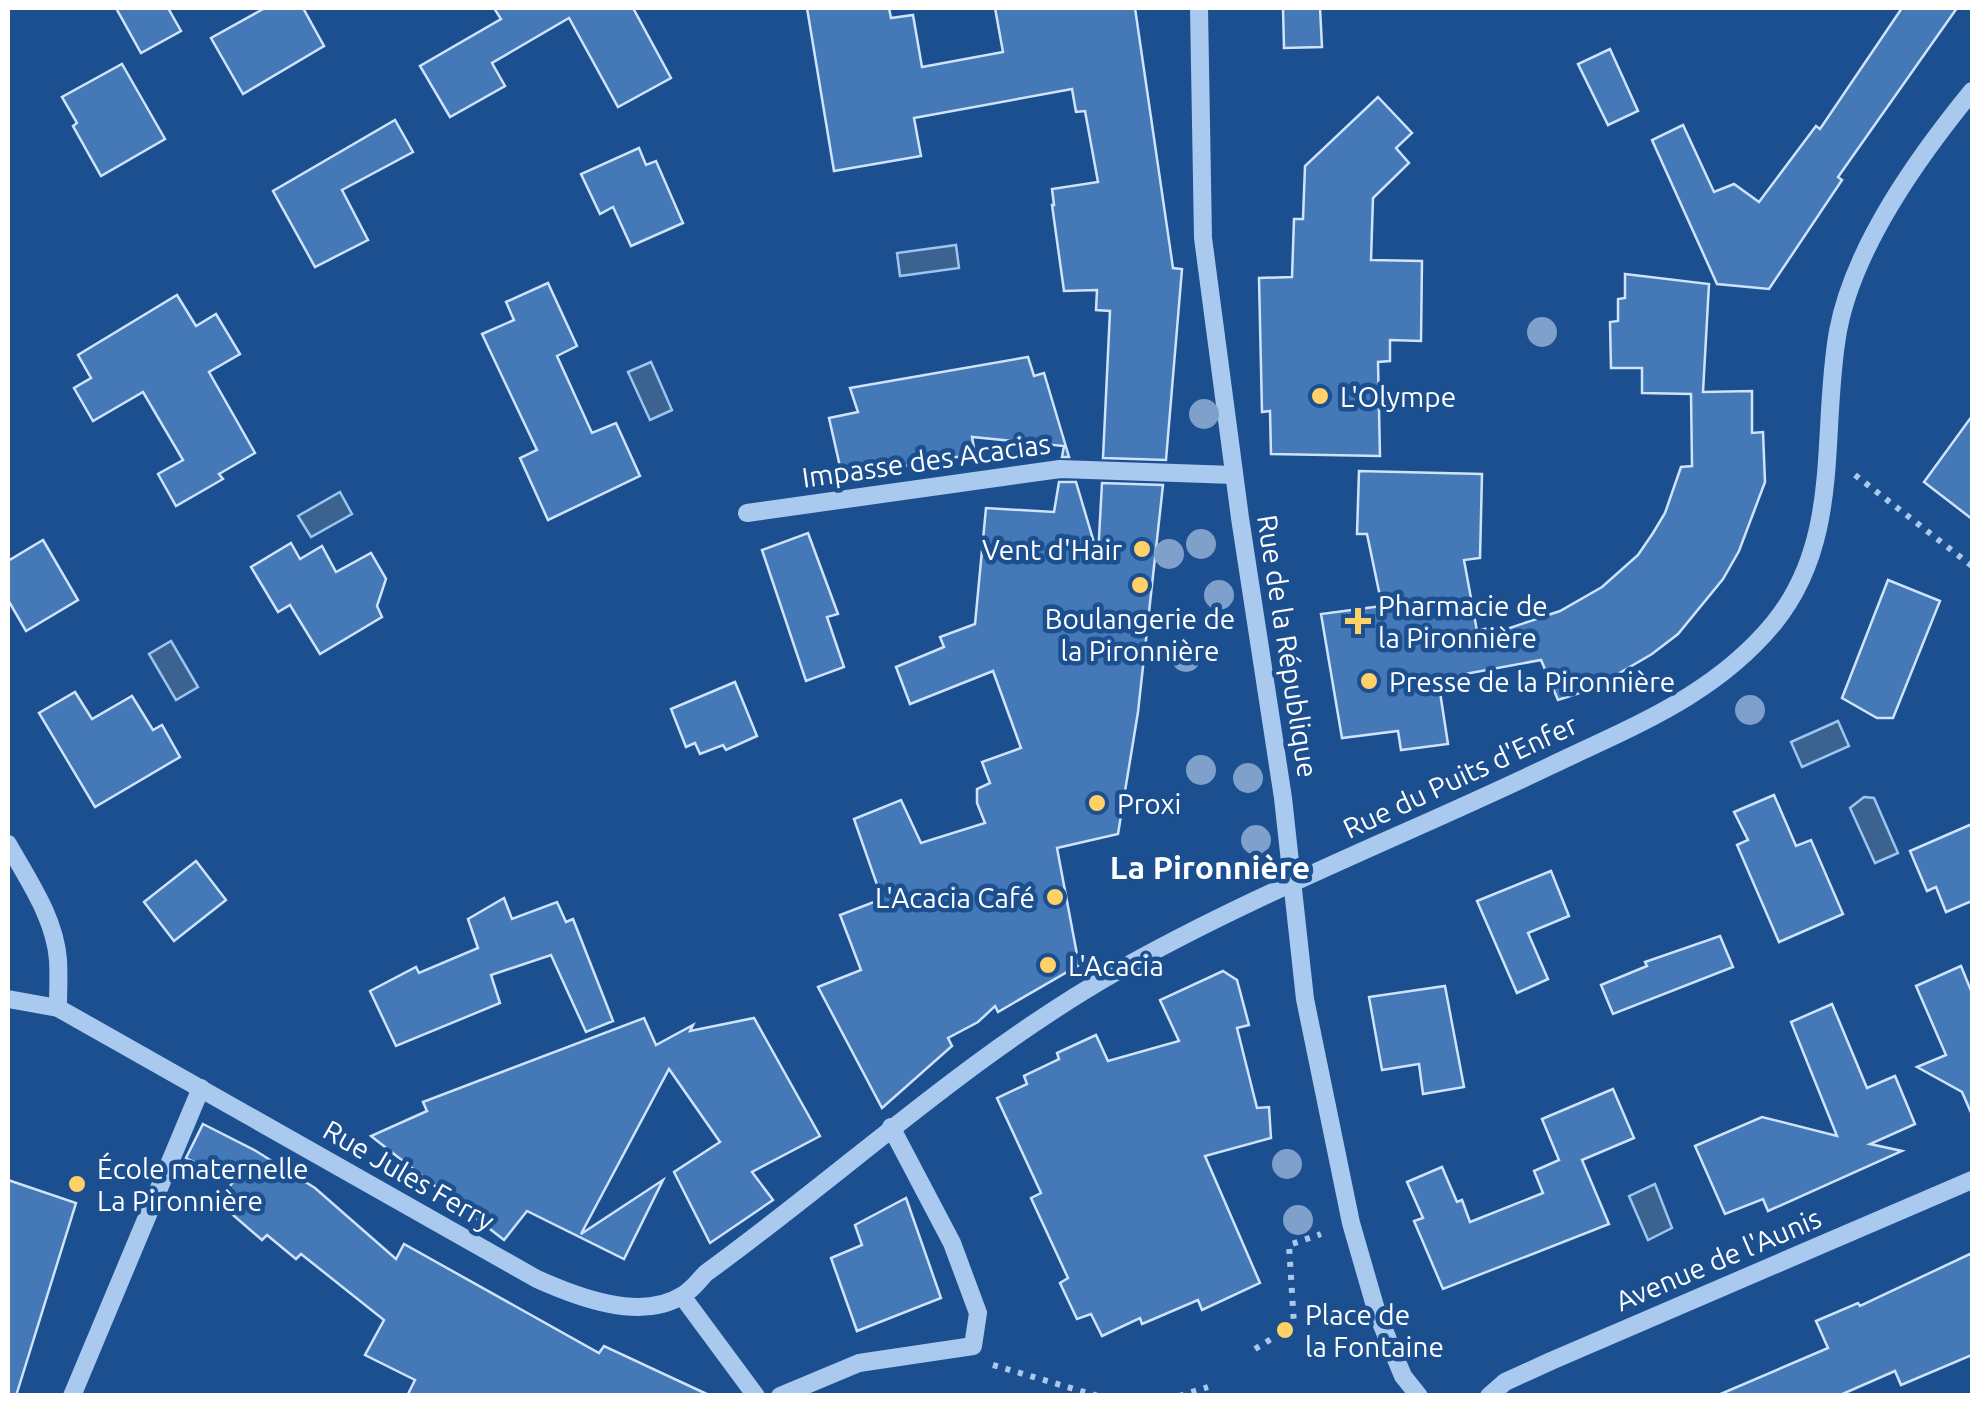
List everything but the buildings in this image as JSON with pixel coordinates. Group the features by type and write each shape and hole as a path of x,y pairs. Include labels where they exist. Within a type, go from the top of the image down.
{"street":[{"name":"Rue de la République","path":"1199,8 1203,238 1313,1053 1351,1223 1377,1313 1403,1376 1419,1396"},
{"name":"Rue du Puits d'Enfer","path":"682,1296 891,1127 1013,1035 1106,978 1206,924 1672,707 1732,669 1795,595 1814,552 1825,505 1838,329 1851,291 1890,207 1920,156 1972,91"},
{"name":"Impasse des Acacias","path":"746,512 1060,469 1234,475"},
{"path":"8,844 52,930 58,958 58,1008"},
{"name":"Rue Jules Ferry","path":"8,1000 58,1008 537,1279 587,1301 644,1306 682,1296"},
{"path":"72,1396 202,1088"},
{"path":"780,1396 859,1363 974,1346 978,1314 952,1243 891,1127"},
{"name":"Avenue de l'Aunis","path":"1489,1396 1505,1382 1551,1361 1972,1180"},
{"path":"682,1296 756,1396"}],"path":[{"path":"1846,485 1848,469 1972,566"},
{"path":"1255,1349 1294,1326 1289,1246 1351,1223"},
{"path":"974,1346 986,1363 1098,1396"},
{"path":"1180,1396 1208,1387"}],"water":[{"path":"956,245 959,268 900,276 897,253"},
{"path":"651,362 672,410 650,420 628,372"},
{"path":"340,492 352,514 311,537 298,516"},
{"path":"171,641 198,687 176,700 149,654"},
{"path":"1838,721 1849,746 1802,767 1791,742"},
{"path":"1864,797 1874,798 1898,853 1875,863 1850,808"},
{"path":"1655,1184 1672,1228 1648,1240 1629,1196"}],"place":[{"name":"L'Olympe","path":"1320,396"},
{"name":"Vent d'Hair","path":"1142,549"},
{"name":"Boulangerie de la Pironnière","path":"1140,585"},
{"name":"Pharmacie de la Pironnière","path":"1358,621"},
{"name":"Presse de la Pironnière","path":"1369,681"},
{"name":"Proxi","path":"1097,803"},
{"name":"L'Acacia Café","path":"1055,897"},
{"name":"L'Acacia","path":"1048,965"},
{"name":"École maternelle La Pironnière","path":"77,1184"},
{"name":"Place de la Fontaine","path":"1285,1330"}],"district":[{"name":"La Pironnière","path":"1210,867"}]}
